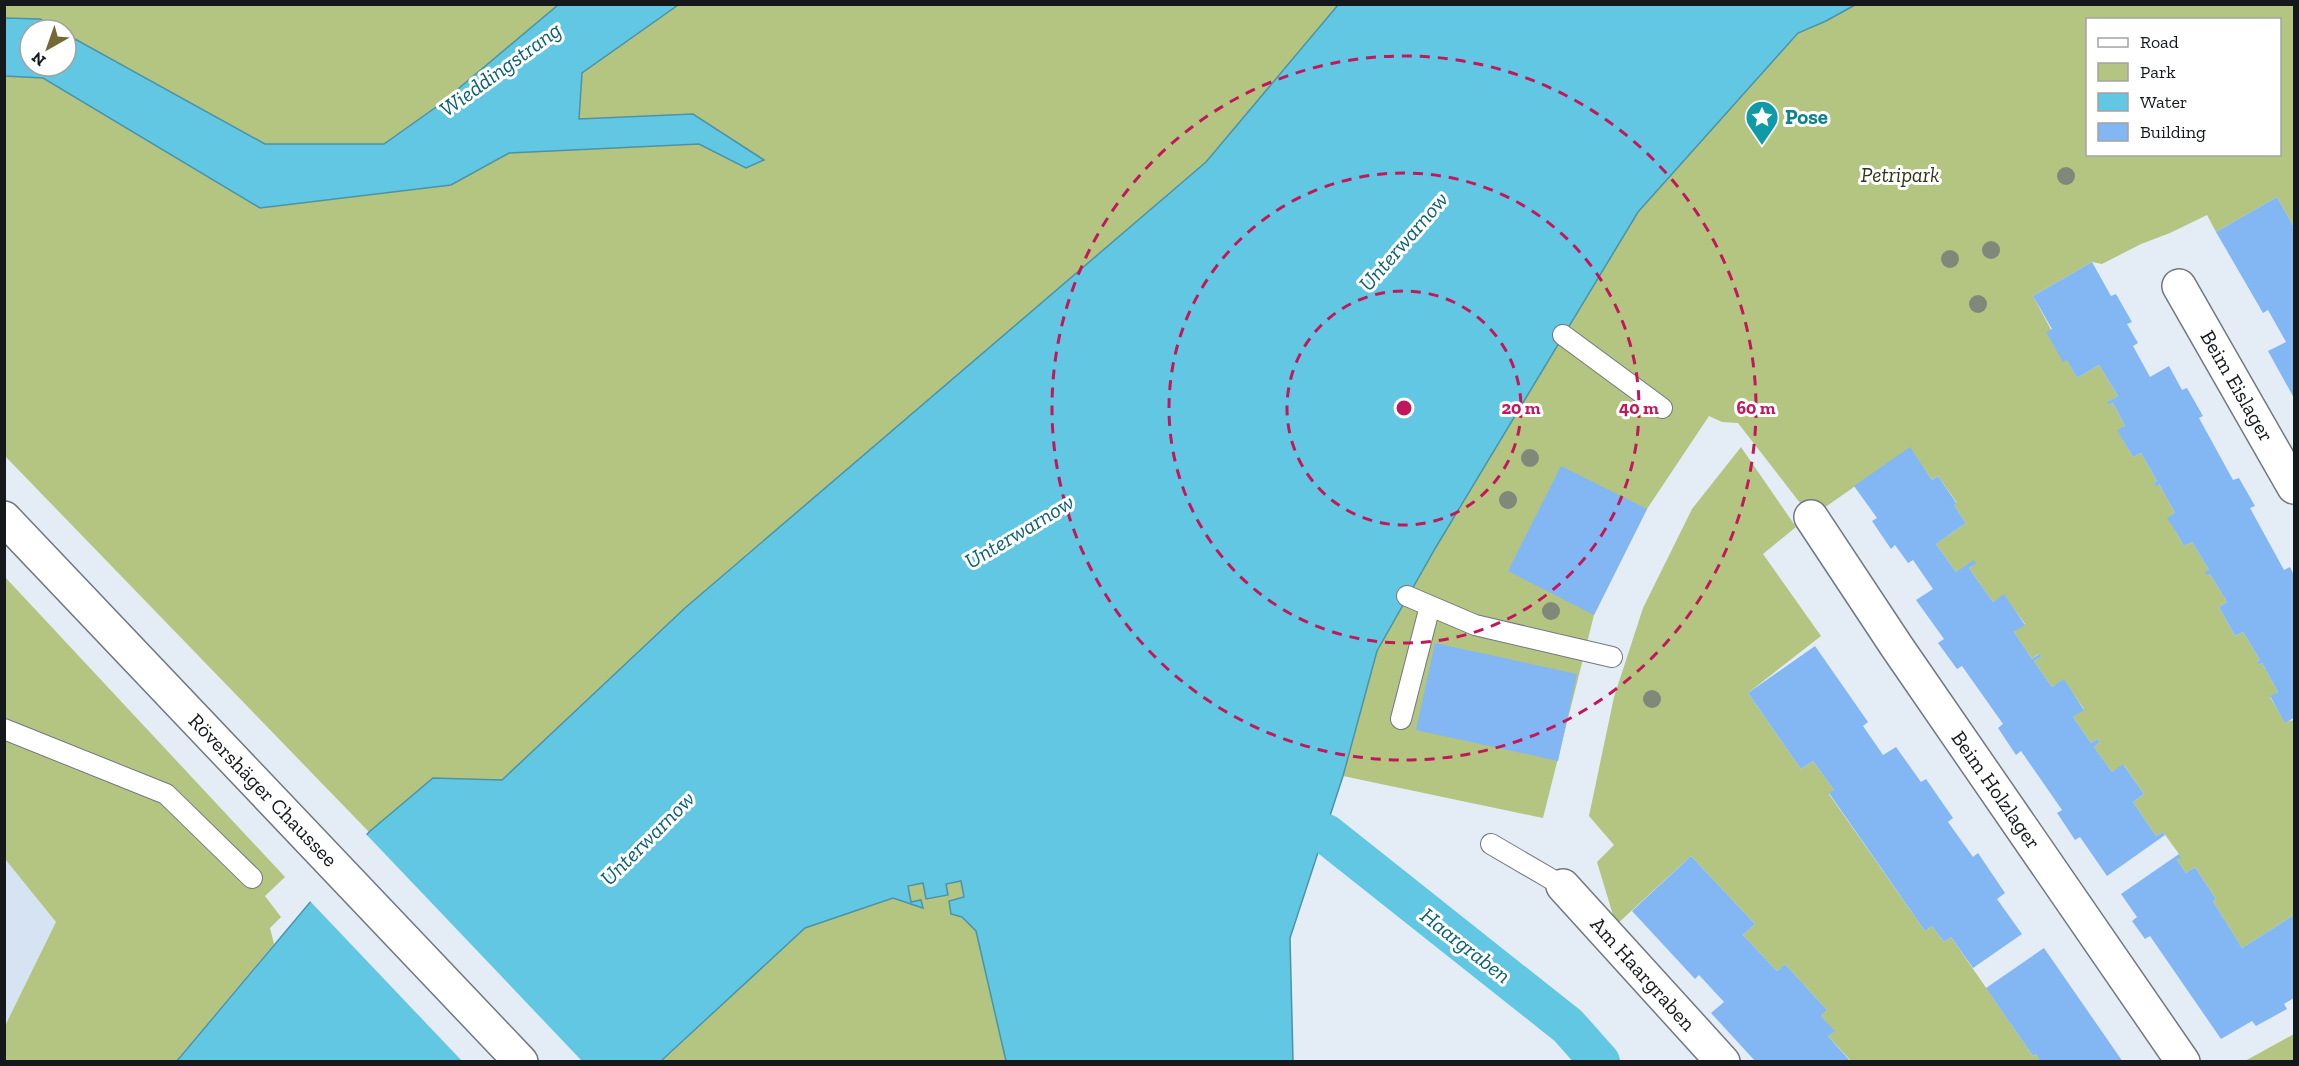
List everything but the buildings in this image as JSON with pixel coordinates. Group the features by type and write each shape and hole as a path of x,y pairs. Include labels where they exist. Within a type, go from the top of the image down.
{"street":[{"name":"Beim Eislager","path":"2179,286 2295,487"},
{"name":"Rövershäger Chaussee","path":"4,518 521,1062"},
{"name":"Beim Holzlager","path":"1811,518 1897,647 2183,1062"},
{"name":"Am Haargraben","path":"1563,886 1723,1062"}],"lane":[{"path":"1563,335 1662,408"},
{"path":"1407,596 1475,625 1612,657"},
{"path":"1401,719 1430,606"},
{"path":"4,729 166,794 252,878"},
{"path":"1491,844 1563,886"}],"shaded area":[{"path":"5,859 56,922 5,1028"}],"green space":[{"path":"5,4 558,5 439,105 384,144 265,144 78,41 78,18 5,18"},
{"path":"678,5 1338,5 1206,162 685,608 502,780 433,778 369,832 5,456 5,76 42,78 260,208 451,185 509,153 699,144 746,168 693,114 579,120 582,73"},
{"name":"Petripark","path":"1855,5 2294,5 2294,227 2277,197 2216,232 2207,215 2102,264 2092,262 2033,296 2077,378 2099,365 2118,396 2108,402 2109,405 2113,403 2125,426 2118,431 2133,457 2141,453 2157,481 2154,483 2156,486 2159,484 2175,513 2168,518 2184,546 2192,542 2209,570 2207,576 2210,574 2227,602 2219,607 2235,636 2243,632 2260,660 2257,662 2259,665 2262,663 2278,692 2270,697 2285,722 2294,720 2294,915 2242,948 2213,901 2216,899 2195,867 2186,873 2177,860 2180,858 2179,854 2163,832 2156,836 2133,802 2144,794 2124,765 2112,772 2094,747 2100,742 2098,739 2091,743 2073,717 2084,709 2064,680 2052,687 2034,661 2041,657 2038,654 2032,659 2014,632 2025,624 2004,595 1993,602 1969,568 1975,564 1956,572 1936,544 1966,523 1954,505 1957,503 1938,476 1932,480 1910,448 1811,517 1738,423 1722,422 1709,416 1647,509 1594,615 1543,818 1343,776 1377,651 1436,547 1638,212 1798,33"},
{"path":"1741,447 1796,527 1763,554 1821,636 1748,693 1801,769 1813,761 1834,790 1829,794 1925,931 1932,926 1944,942 1951,937 2033,1056 2036,1054 2041,1061 1851,1061 1828,1036 1834,1031 1821,1016 1827,1010 1785,964 1777,971 1743,935 1755,924 1691,856 1616,925 1597,862 1614,845 1589,816 1614,697 1643,608 1692,509"},
{"path":"5,577 285,877 265,896 281,917 270,928 274,944 176,1061 5,1061 4,1028 56,922 5,859"},
{"path":"961,881 964,898 961,917 976,931 1006,1061 661,1062 805,928 893,898 922,908 921,900 911,902 907,886 923,883 926,899 948,895 946,884"},
{"path":"2294,1034 2294,1061 2245,1061"}],"water":[{"name":"Wieddingstrang","path":"558,5 678,5 582,73 579,119 693,114 764,160 746,168 699,144 509,153 451,185 260,208 43,78 78,78 78,41 265,144 384,144 439,105"},
{"name":"Unterwarnow","path":"1338,5 1855,5 1798,33 1638,212 1436,547 1377,651 1343,776 1290,938 1293,1061 1006,1061 976,931 962,917 951,914 949,901 964,897 961,881 946,884 948,895 926,899 923,883 908,886 911,902 921,900 923,908 893,898 805,928 661,1061 176,1062 369,832 433,778 502,780 685,608 1206,162"},
{"path":"5,18 18,18 18,77 5,76"}],"pier":[{"path":"365,833 582,1061 462,1061 308,899"}],"waterway":[{"name":"Haargraben","path":"1326,834 1568,1026 1600,1062"}],"place":[{"name":"Pose","path":"1762,146"}]}
